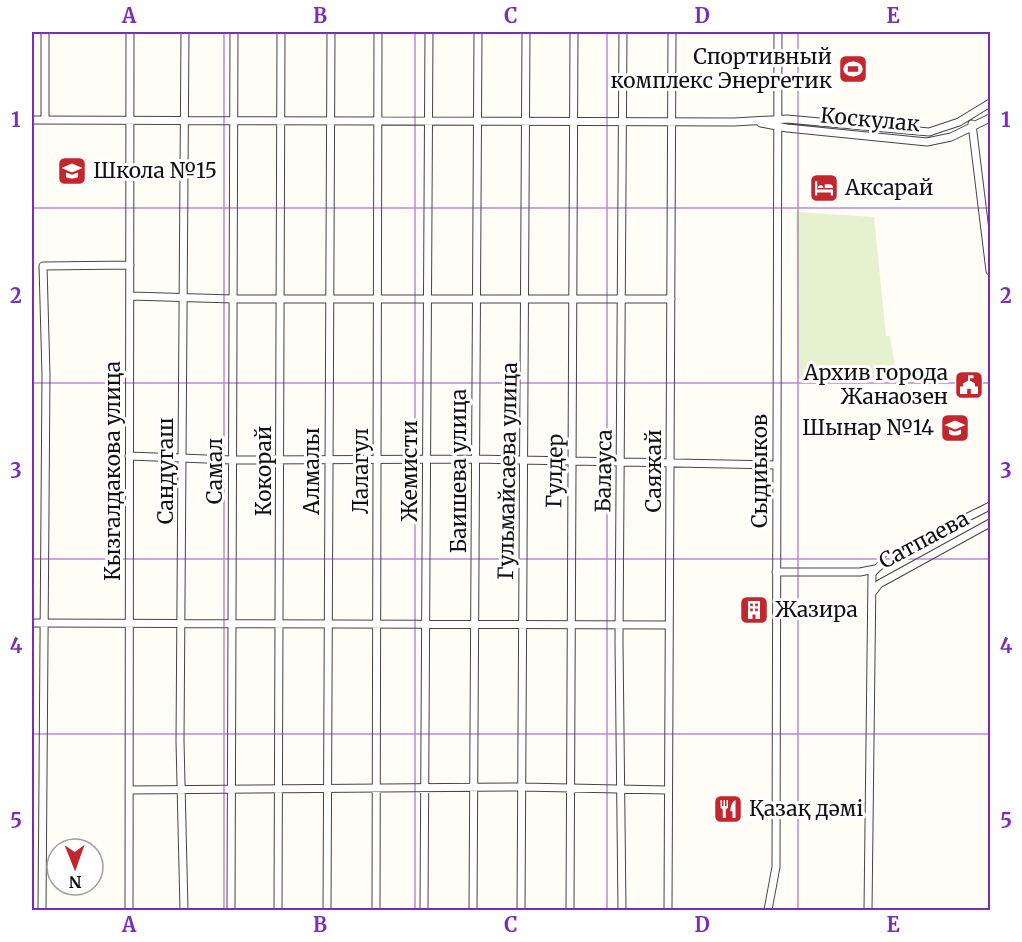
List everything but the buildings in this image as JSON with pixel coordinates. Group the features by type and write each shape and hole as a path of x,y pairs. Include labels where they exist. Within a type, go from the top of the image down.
{"street":[{"path":"45,32 45,120"},
{"name":"Кызгалдакова улица","path":"129,910 130,32"},
{"name":"Сандугаш","path":"184,910 181,788 185,32"},
{"name":"Самал","path":"231,910 234,32"},
{"name":"Кокорай","path":"278,910 281,32"},
{"name":"Алмалы","path":"327,910 331,32"},
{"name":"Лалагул","path":"376,910 378,32"},
{"name":"Жемисти","path":"424,910 429,32"},
{"name":"Баишева улица","path":"473,910 478,32"},
{"name":"Гульмайсаева улица","path":"521,910 526,32"},
{"name":"Гулдер","path":"570,910 574,32"},
{"name":"Балауса","path":"621,910 619,626 623,32"},
{"name":"Саяжай","path":"668,910 672,32"},
{"name":"Сыдиыков","path":"768,910 776,867 778,32"},
{"name":"Коскулак","path":"777,123 929,132 942,130 971,116 990,103"},
{"path":"971,116 990,271"},
{"name":"Коскулак","path":"777,123 927,142 951,137 990,118"},
{"path":"32,120 777,123"},
{"path":"42,910 42,623 46,375 43,266 130,265"},
{"path":"130,296 281,300 671,299"},
{"path":"129,456 232,460 476,459 776,465"},
{"name":"Сатпаева","path":"990,506 875,569 872,578 877,582 884,581 990,523"},
{"path":"776,572 860,572 875,569"},
{"path":"860,572 872,578 868,910"},
{"path":"871,594 884,581"},
{"path":"32,623 669,625"},
{"path":"129,789 522,787 667,790"}],"green space":[{"path":"796,212 874,217 886,336 890,336 897,379 797,379"}],"place":[{"name":"Спортивный комплекс Энергетик","path":"853,69"},
{"name":"Школа №15","path":"72,171"},
{"name":"Аксарай","path":"824,188"},
{"name":"Архив города Жанаозен","path":"969,385"},
{"name":"Шынар №14","path":"955,428"},
{"name":"Жазира","path":"754,610"},
{"name":"Қазақ дәмі","path":"728,809"}]}
